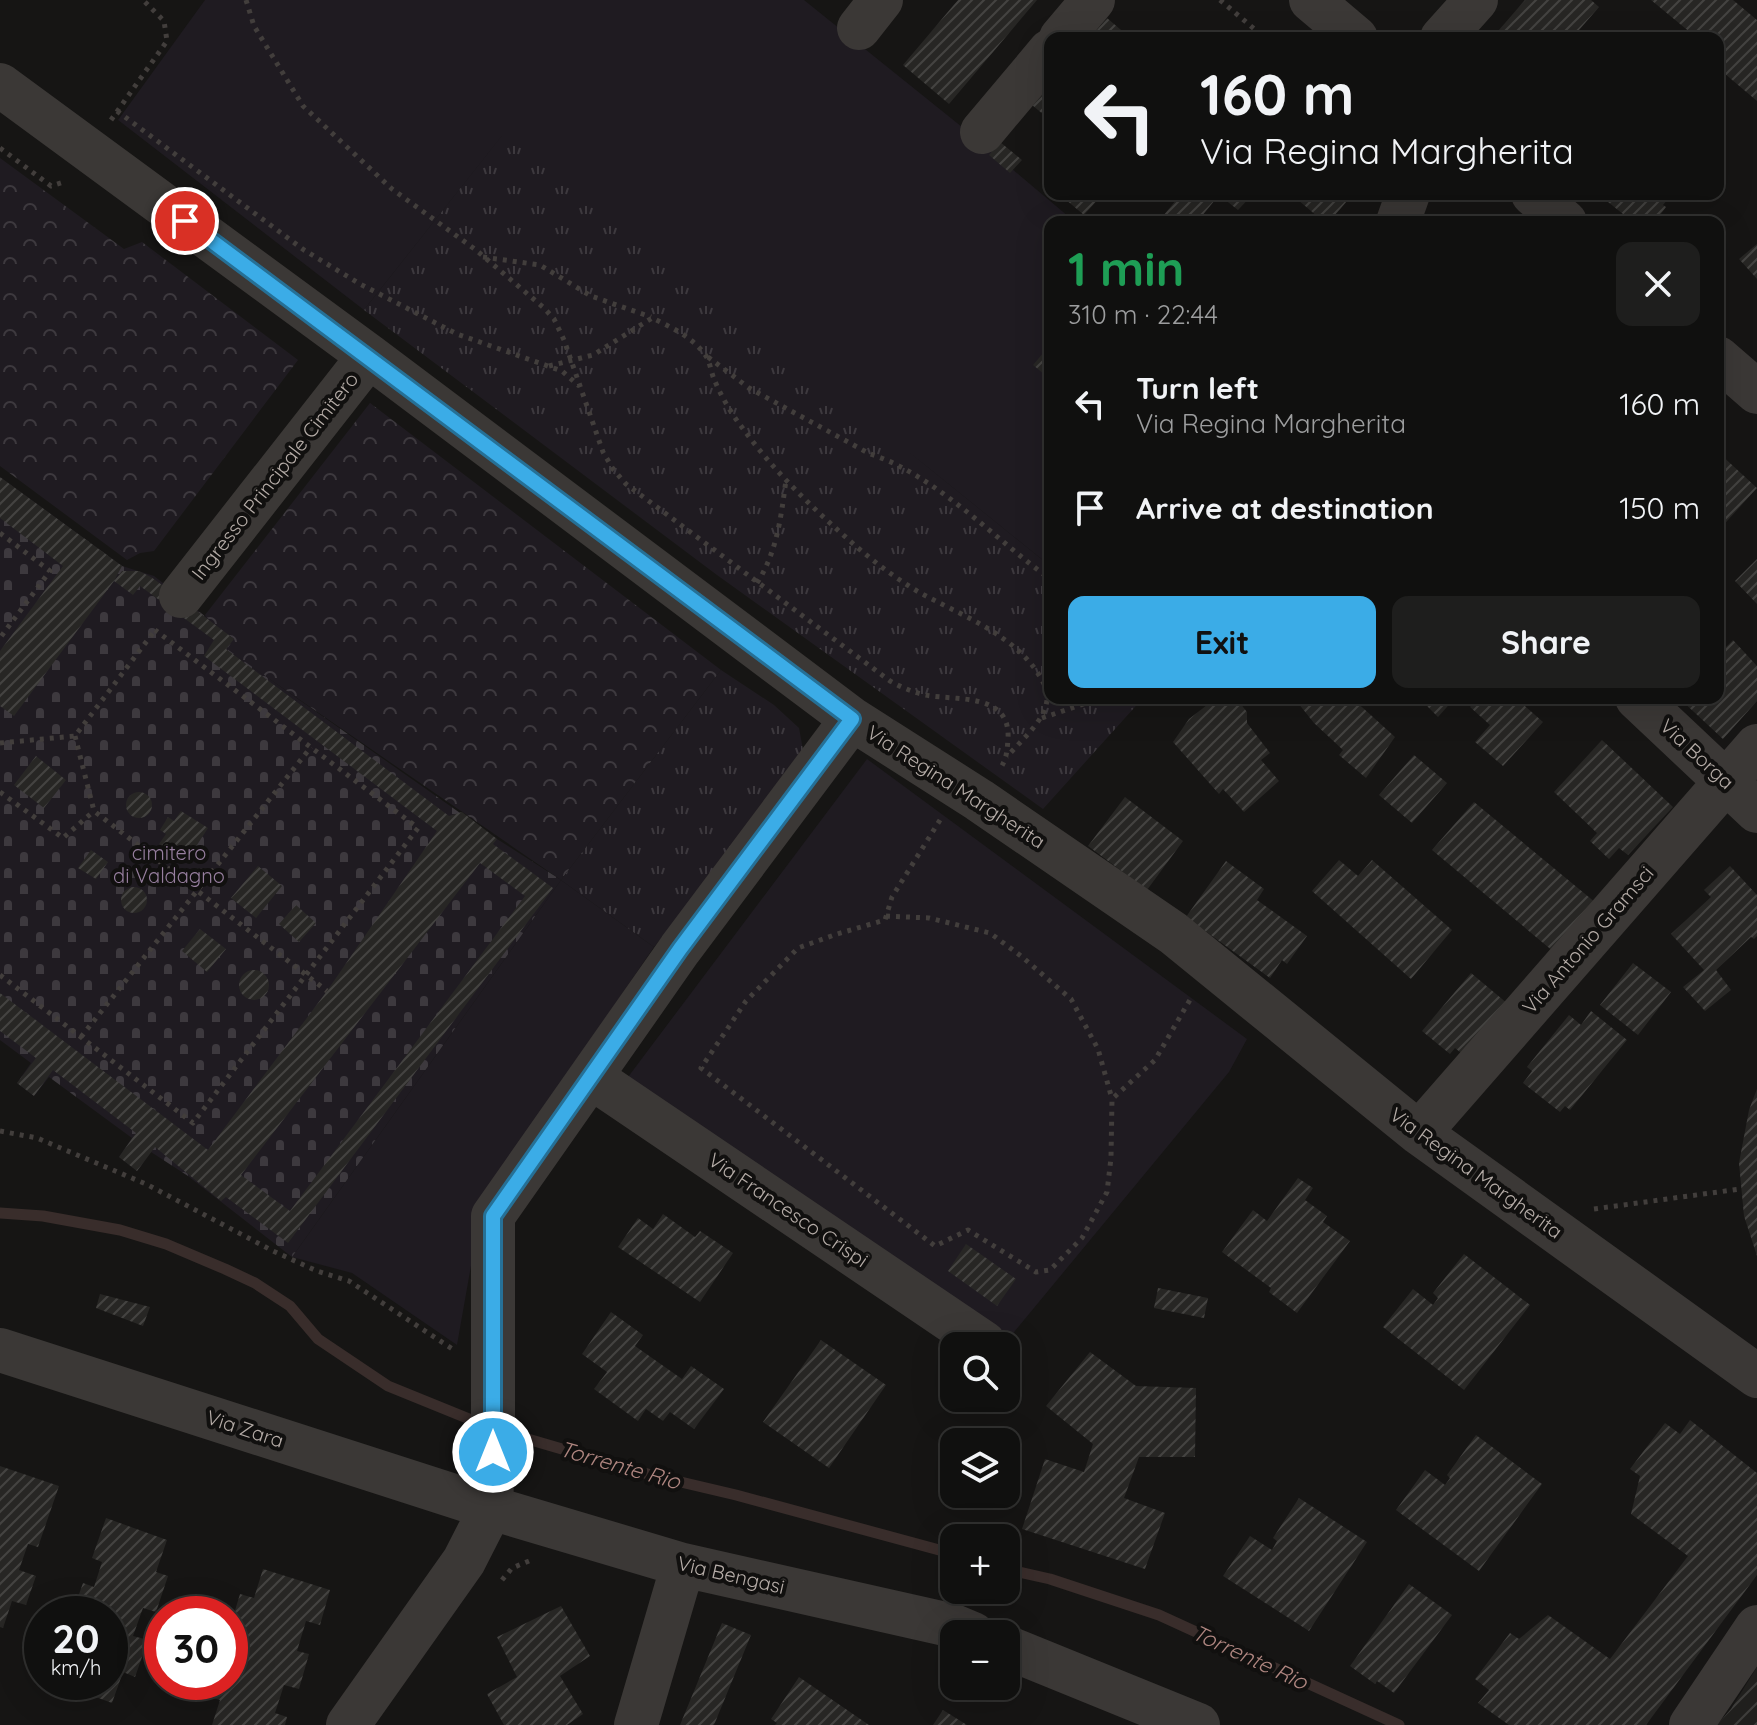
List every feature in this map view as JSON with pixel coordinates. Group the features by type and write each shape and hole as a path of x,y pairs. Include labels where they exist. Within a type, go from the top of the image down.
{"street":[{"path":"1066,32 1093,0"},
{"path":"1311,0 1349,32"},
{"path":"1447,32 1476,0"},
{"path":"982,132 1044,58"},
{"name":"Via Regina Margherita","path":"0,85 369,356 964,804 1173,933 1419,1133 1757,1376"},
{"path":"1540,200 1558,216"},
{"name":"Ingresso Principale Cimitero","path":"172,608 369,356"},
{"path":"1724,363 1757,392"},
{"name":"Via Borga","path":"1643,704 1757,811"},
{"path":"348,1725 464,1561 491,1508 493,1216 680,949 852,719"},
{"name":"Via Antonio Gramsci","path":"1419,1133 1757,746"},
{"name":"Via Francesco Crispi","path":"591,1077 968,1332"},
{"name":"Via Zara","path":"0,1350 491,1508"},
{"name":"Via Bengasi","path":"491,1508 683,1565 940,1623"},
{"path":"636,1725 683,1565"},
{"path":"1691,1725 1757,1627"},
{"path":"1020,1653 1174,1720"}],"path":[{"path":"109,122 167,41 164,21 143,0"},
{"path":"246,0 254,26 303,106 392,189 483,257 554,319 603,452 613,469 647,501 898,686 927,695 989,703 1005,720 1007,758"},
{"path":"1220,0 1258,32"},
{"path":"117,111 304,250 360,284 457,334 562,371 580,386"},
{"path":"0,148 51,186 61,185 68,176"},
{"path":"483,257 540,265 591,296 677,330 749,388 870,454 891,460 931,486 1044,574"},
{"path":"549,366 571,362 612,346 652,318"},
{"path":"707,357 714,381 740,425 786,480 831,524 888,572 919,592 969,616 1022,656 1044,683"},
{"path":"757,583 769,565 780,525 786,480"},
{"path":"0,533 50,571 0,638"},
{"path":"0,743 75,736 172,608"},
{"path":"0,975 193,1123 418,828 155,630"},
{"path":"886,916 929,918 990,933 1071,999 1098,1049 1112,1099 1107,1192 1082,1238 1050,1270 1036,1272 968,1230 935,1246 701,1068 746,1001 798,948 885,920 886,916 892,897 964,804 1041,719 1046,704"},
{"path":"1041,719 1084,704"},
{"path":"75,736 94,811 327,991"},
{"path":"81,1037 311,747"},
{"path":"0,803 3,794 63,838 94,811"},
{"path":"1112,1099 1155,1060 1194,994"},
{"path":"0,1131 37,1138 146,1184 273,1251 317,1271 349,1281 461,1355"},
{"path":"1579,1211 1740,1189"},
{"path":"494,1591 512,1568 532,1560"}],"shaded area":[{"path":"1757,1667 1757,1725 1717,1725 1731,1709"}],"green space":[{"path":"205,0 804,0 967,131 1044,196 1044,200 1049,200 1068,216 1044,216 1044,561 502,136 364,310 118,120"},
{"path":"508,128 1044,561 1044,704 1138,704 1043,809 717,575 364,310"},
{"path":"0,158 124,249 142,242 298,360 154,551 140,553 127,560 0,466"},
{"path":"370,403 721,670 561,880 226,649 205,615"},
{"name":"cimitero di Valdagno","path":"0,477 122,566 154,576 234,639 227,649 497,839 561,880 292,1257 188,1176 151,1152 137,1171 119,1157 132,1138 49,1077 34,1096 17,1083 31,1063 0,1040"},
{"path":"721,670 774,705 799,728 803,750 777,793 654,947 561,880"},
{"path":"867,759 1247,1039 1229,1072 1014,1332 989,1332 628,1077"},
{"path":"561,880 654,947 483,1198 457,1345 352,1273 292,1257"}],"building":[{"path":"958,0 1037,0 949,104 903,65"},
{"path":"1525,0 1591,0 1599,7 1577,32 1497,32"},
{"path":"1651,0 1733,0 1757,20 1757,101 1724,73 1724,32 1690,32"},
{"path":"1107,18 1123,32 1097,32"},
{"path":"1042,92 1044,94 1044,115 1032,105"},
{"path":"1000,142 1022,160 1010,173 989,155"},
{"path":"1066,200 1098,200 1084,215"},
{"path":"1176,200 1215,200 1202,216 1163,216"},
{"path":"1225,200 1247,200 1238,210"},
{"path":"1298,200 1348,200 1334,216 1317,216"},
{"path":"1606,200 1667,200 1659,216 1626,216"},
{"path":"1757,244 1757,279 1739,259"},
{"path":"1044,352 1044,374 1033,365"},
{"path":"1724,458 1757,488 1724,524"},
{"path":"0,477 122,566 14,716 0,706 0,651 63,566 0,518"},
{"path":"1757,559 1757,604 1735,581"},
{"path":"122,571 139,571 151,577 234,639 226,649 449,816 462,812 497,839 493,844 553,888 288,1243 226,1197 221,1201 155,1147 137,1171 119,1157 136,1133 53,1070 34,1096 17,1083 36,1058 0,1031 0,993 208,1150 327,991 437,831 204,656 214,640 140,586 133,595 114,581","holes":["480,863 525,896 290,1211 241,1175"]},
{"path":"1733,640 1757,666 1757,701 1723,739 1685,704 1724,704 1724,649"},
{"path":"1208,704 1241,704 1247,712 1247,723 1270,753 1261,760 1279,781 1244,812 1223,789 1219,794 1173,742 1189,719"},
{"path":"1299,704 1359,704 1395,737 1366,778 1339,755 1343,750"},
{"path":"1425,704 1450,704 1438,717"},
{"path":"1472,704 1523,704 1543,722 1503,766 1475,742 1490,725 1470,707"},
{"path":"1602,740 1673,807 1628,855 1619,848 1609,859 1590,841 1597,833 1554,792"},
{"path":"1414,755 1447,783 1412,823 1379,795"},
{"path":"36,756 66,780 44,808 14,785"},
{"path":"139,792 148,796 152,805 148,814 139,818 130,814 126,805 130,796"},
{"path":"1125,797 1183,841 1147,890 1088,846"},
{"path":"1474,802 1596,903 1554,952 1432,850"},
{"path":"181,811 208,828 186,862 159,844 166,834 160,830 168,817 174,821"},
{"path":"91,850 108,862 96,879 78,868"},
{"path":"1339,860 1358,876 1372,860 1452,930 1411,979 1312,891"},
{"path":"1226,861 1264,889 1257,900 1307,936 1287,964 1282,960 1270,978 1186,917"},
{"path":"258,866 282,886 256,918 231,898"},
{"path":"1730,866 1757,895 1757,936 1754,939 1751,937 1716,970 1731,990 1705,1011 1683,987 1704,970 1671,934 1711,897 1704,890"},
{"path":"134,887 143,891 147,900 143,909 134,913 125,909 121,900 125,891"},
{"path":"296,905 316,923 299,942 279,924"},
{"path":"200,929 226,949 207,972 182,951"},
{"path":"1633,963 1671,992 1638,1035 1600,1005"},
{"path":"254,970 260,971 268,979 268,991 260,999 254,1000 248,999 240,991 239,985 240,979 248,971"},
{"path":"1471,973 1514,1009 1471,1061 1455,1048 1450,1054 1422,1031"},
{"path":"1591,1011 1627,1040 1570,1110 1565,1106 1560,1112 1523,1083 1532,1071 1527,1067 1569,1015 1581,1025"},
{"path":"1757,1089 1757,1256 1744,1216 1739,1163 1749,1110"},
{"path":"1298,1178 1313,1188 1305,1200 1327,1216 1323,1222 1350,1241 1297,1313 1269,1292 1271,1288 1222,1252 1253,1210 1267,1221"},
{"path":"663,1214 695,1237 700,1231 733,1253 700,1302 618,1247 638,1218 653,1229"},
{"path":"966,1244 1016,1279 997,1306 948,1271"},
{"path":"1464,1254 1530,1305 1464,1390 1383,1327 1413,1289 1433,1305 1438,1298 1433,1293"},
{"path":"1158,1288 1208,1298 1204,1318 1154,1308"},
{"path":"100,1294 150,1307 143,1326 96,1308"},
{"path":"611,1312 643,1335 635,1346 682,1379 691,1366 724,1389 694,1429 670,1412 663,1421 646,1409 638,1421 594,1389 607,1372 582,1354"},
{"path":"821,1340 886,1385 829,1468 763,1422"},
{"path":"1090,1352 1136,1386 1196,1388 1195,1457 1139,1457 1124,1498 1165,1513 1145,1569 1022,1529 1045,1459 1084,1472 1093,1444 1046,1406"},
{"path":"1690,1420 1757,1473 1757,1575 1646,1725 1509,1725 1478,1703 1489,1690 1475,1679 1510,1633 1519,1639 1548,1615 1610,1659 1688,1556 1631,1514 1640,1476 1630,1469 1665,1423 1680,1434"},
{"path":"1476,1435 1542,1484 1479,1571 1396,1510 1425,1470 1445,1485 1450,1478 1447,1475"},
{"path":"0,1466 59,1486 38,1547 28,1544 19,1570 36,1576 29,1596 24,1596 24,1604 12,1601 3,1628 0,1627"},
{"path":"1299,1498 1367,1542 1309,1631 1223,1576 1250,1536 1272,1550 1277,1541 1273,1538"},
{"path":"106,1518 167,1540 156,1572 168,1576 161,1596 144,1596 144,1608 133,1636 144,1639 144,1651 135,1677 128,1674 128,1596 78,1596 83,1583 94,1587 102,1562 92,1558"},
{"path":"263,1569 330,1590 320,1625 306,1621 297,1651 309,1654 299,1689 284,1685 275,1713 287,1717 285,1725 212,1725 220,1700 248,1700 248,1596 254,1598"},
{"path":"1409,1584 1452,1615 1394,1693 1350,1666"},
{"path":"561,1606 590,1656 560,1676 583,1714 567,1725 504,1725 487,1694 517,1677 497,1637"},
{"path":"722,1623 751,1635 714,1725 680,1725"},
{"path":"799,1677 869,1725 775,1725 777,1723 771,1719"},
{"path":"943,1710 967,1725 933,1725"}],"waterway":[{"name":"Torrente Rio","path":"0,1213 43,1216 120,1230 166,1244 225,1269 255,1283 290,1306 318,1339 388,1386 484,1425"},
{"name":"Torrente Rio","path":"504,1432 651,1475 940,1550"},
{"name":"Torrente Rio","path":"1020,1572 1159,1615 1399,1725"}],"route":[{"path":"185,221 852,719 680,949 493,1216 493,1452"}]}
